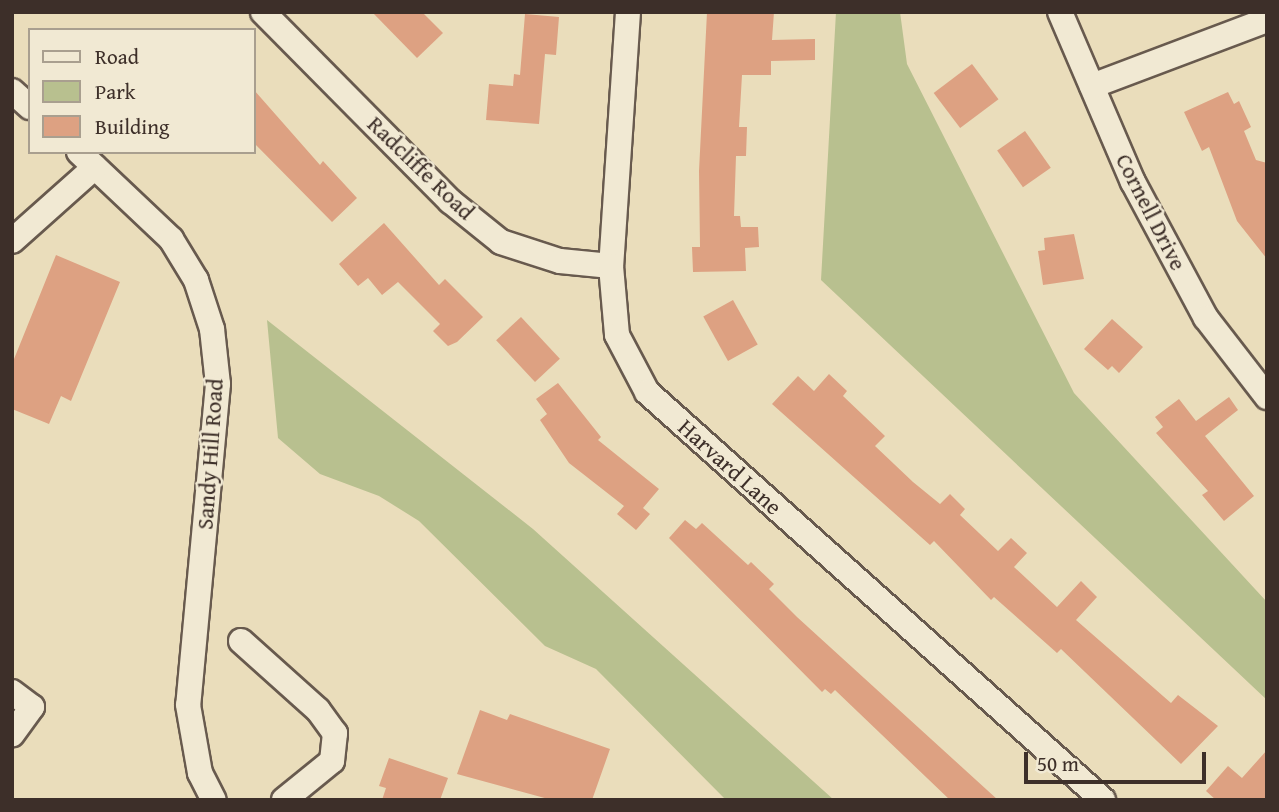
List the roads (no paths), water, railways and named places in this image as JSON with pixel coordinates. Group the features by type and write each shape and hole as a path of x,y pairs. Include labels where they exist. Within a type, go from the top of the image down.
{"street":[{"name":"Radcliffe Road","path":"263,12 450,201 500,242 560,261 611,266"},
{"name":"Harvard Lane","path":"628,12 611,266 617,335 647,392 1103,800"},
{"name":"Cornell Drive","path":"1060,12 1133,182 1206,318 1267,397"},
{"path":"1092,86 1267,20"},
{"path":"12,91 28,105"},
{"path":"12,241 87,160"},
{"name":"Sandy Hill Road","path":"87,160 171,239 196,280 212,329 218,384 188,705 197,761 214,800"},
{"path":"242,642 318,710 335,733 332,761 284,800"},
{"path":"12,692 32,707 12,735"}]}
